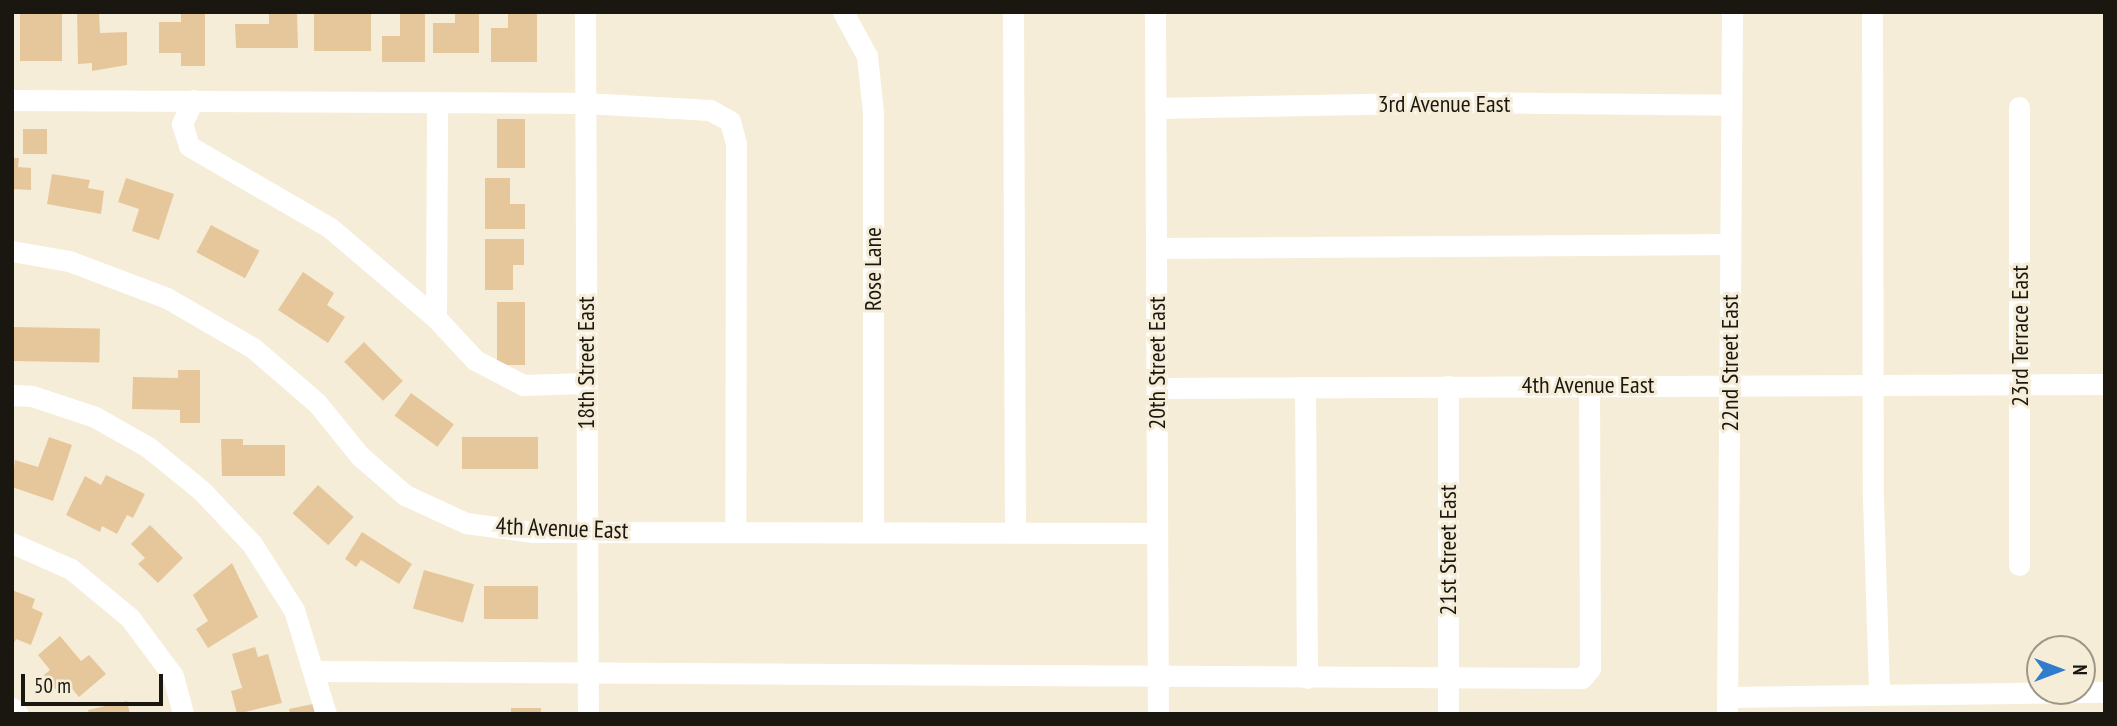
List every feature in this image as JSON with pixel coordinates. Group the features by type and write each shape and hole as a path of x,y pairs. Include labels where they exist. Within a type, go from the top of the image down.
{"street":[{"name":"18th Street East","path":"585,12 588,714"},
{"name":"Rose Lane","path":"843,12 867,56 873,112 873,532"},
{"path":"1013,12 1015,532"},
{"name":"20th Street East","path":"1155,12 1158,714"},
{"name":"22nd Street East","path":"1727,706 1732,12"},
{"path":"1872,12 1872,385 1879,695"},
{"path":"12,100 585,103 710,110 730,121 736,144 735,530"},
{"path":"193,100 181,124 188,146 328,227 436,318 475,360 501,377 523,385 586,383"},
{"name":"3rd Avenue East","path":"1156,108 1459,102 1731,105"},
{"path":"436,318 437,103"},
{"name":"23rd Terrace East","path":"2019,107 2019,565"},
{"path":"1156,248 1730,244"},
{"name":"4th Avenue East","path":"12,251 69,261 167,298 253,348 317,403 360,456 405,495 466,523 533,532 735,530 1157,533"},
{"name":"4th Avenue East","path":"1157,388 2105,384"},
{"path":"316,671 1158,678 1582,678 1590,668 1589,385"},
{"name":"21st Street East","path":"1448,386 1448,714"},
{"path":"1305,387 1307,678"},
{"path":"12,395 32,396 95,417 148,447 201,490 252,544 294,610 316,671 326,714"},
{"path":"12,543 71,569 130,618 173,677 183,714"},
{"path":"1727,706 1879,695 2105,692"},
{"path":"12,708 18,714"}],"building":[{"path":"20,12 62,12 62,61 20,61"},
{"path":"77,12 99,12 100,33 127,32 127,65 92,71 92,63 78,64"},
{"path":"181,12 205,12 205,66 181,66 181,53 159,53 159,22 181,22"},
{"path":"269,12 297,12 298,48 236,48 235,24 269,24"},
{"path":"314,12 371,12 371,51 314,51"},
{"path":"400,12 425,12 425,62 382,62 382,36 400,36"},
{"path":"455,12 479,12 479,53 433,53 433,23 455,23"},
{"path":"508,12 537,12 537,62 491,62 491,28 508,28"},
{"path":"497,119 525,119 525,168 497,168"},
{"path":"23,129 47,129 47,154 23,154"},
{"path":"12,158 19,158 18,167 31,168 31,190 12,189"},
{"path":"52,174 90,180 88,188 104,191 101,214 47,204"},
{"path":"126,178 174,194 159,240 132,231 139,209 118,202"},
{"path":"485,178 510,178 510,204 525,204 525,229 485,229"},
{"path":"211,225 260,251 245,278 196,252"},
{"path":"485,239 524,239 524,265 513,265 513,290 485,290"},
{"path":"303,272 334,293 327,305 345,317 328,343 278,310"},
{"path":"497,302 525,302 525,365 497,365"},
{"path":"12,327 100,329 99,363 12,361"},
{"path":"364,342 403,381 383,401 344,362"},
{"path":"178,370 200,370 200,423 180,423 180,410 132,409 133,377 178,378"},
{"path":"411,393 454,424 437,447 395,416"},
{"path":"49,437 72,445 53,501 12,487 15,460 38,467"},
{"path":"462,437 538,437 538,469 462,469"},
{"path":"221,439 243,439 243,445 285,445 285,476 222,476"},
{"path":"106,475 145,494 133,518 127,515 117,534 102,526 100,532 66,515 85,476 101,485"},
{"path":"318,485 354,517 328,545 293,513"},
{"path":"150,525 183,558 158,583 138,564 145,558 131,544"},
{"path":"362,532 412,564 399,584 361,560 356,567 345,559"},
{"path":"232,563 258,617 208,648 196,629 208,621 193,595"},
{"path":"424,570 474,584 463,623 413,608"},
{"path":"484,586 538,586 538,619 484,619"},
{"path":"12,590 35,599 32,608 43,613 31,645 16,639 12,647"},
{"path":"60,636 81,661 89,655 106,674 79,697 68,684 58,692 44,675 50,670 38,655"},
{"path":"255,647 258,657 268,654 282,703 237,714 231,691 242,688 232,654"},
{"path":"127,701 130,714 89,714 88,710"},
{"path":"313,704 315,714 290,714 289,709"},
{"path":"511,708 541,708 541,714 511,714"}]}
